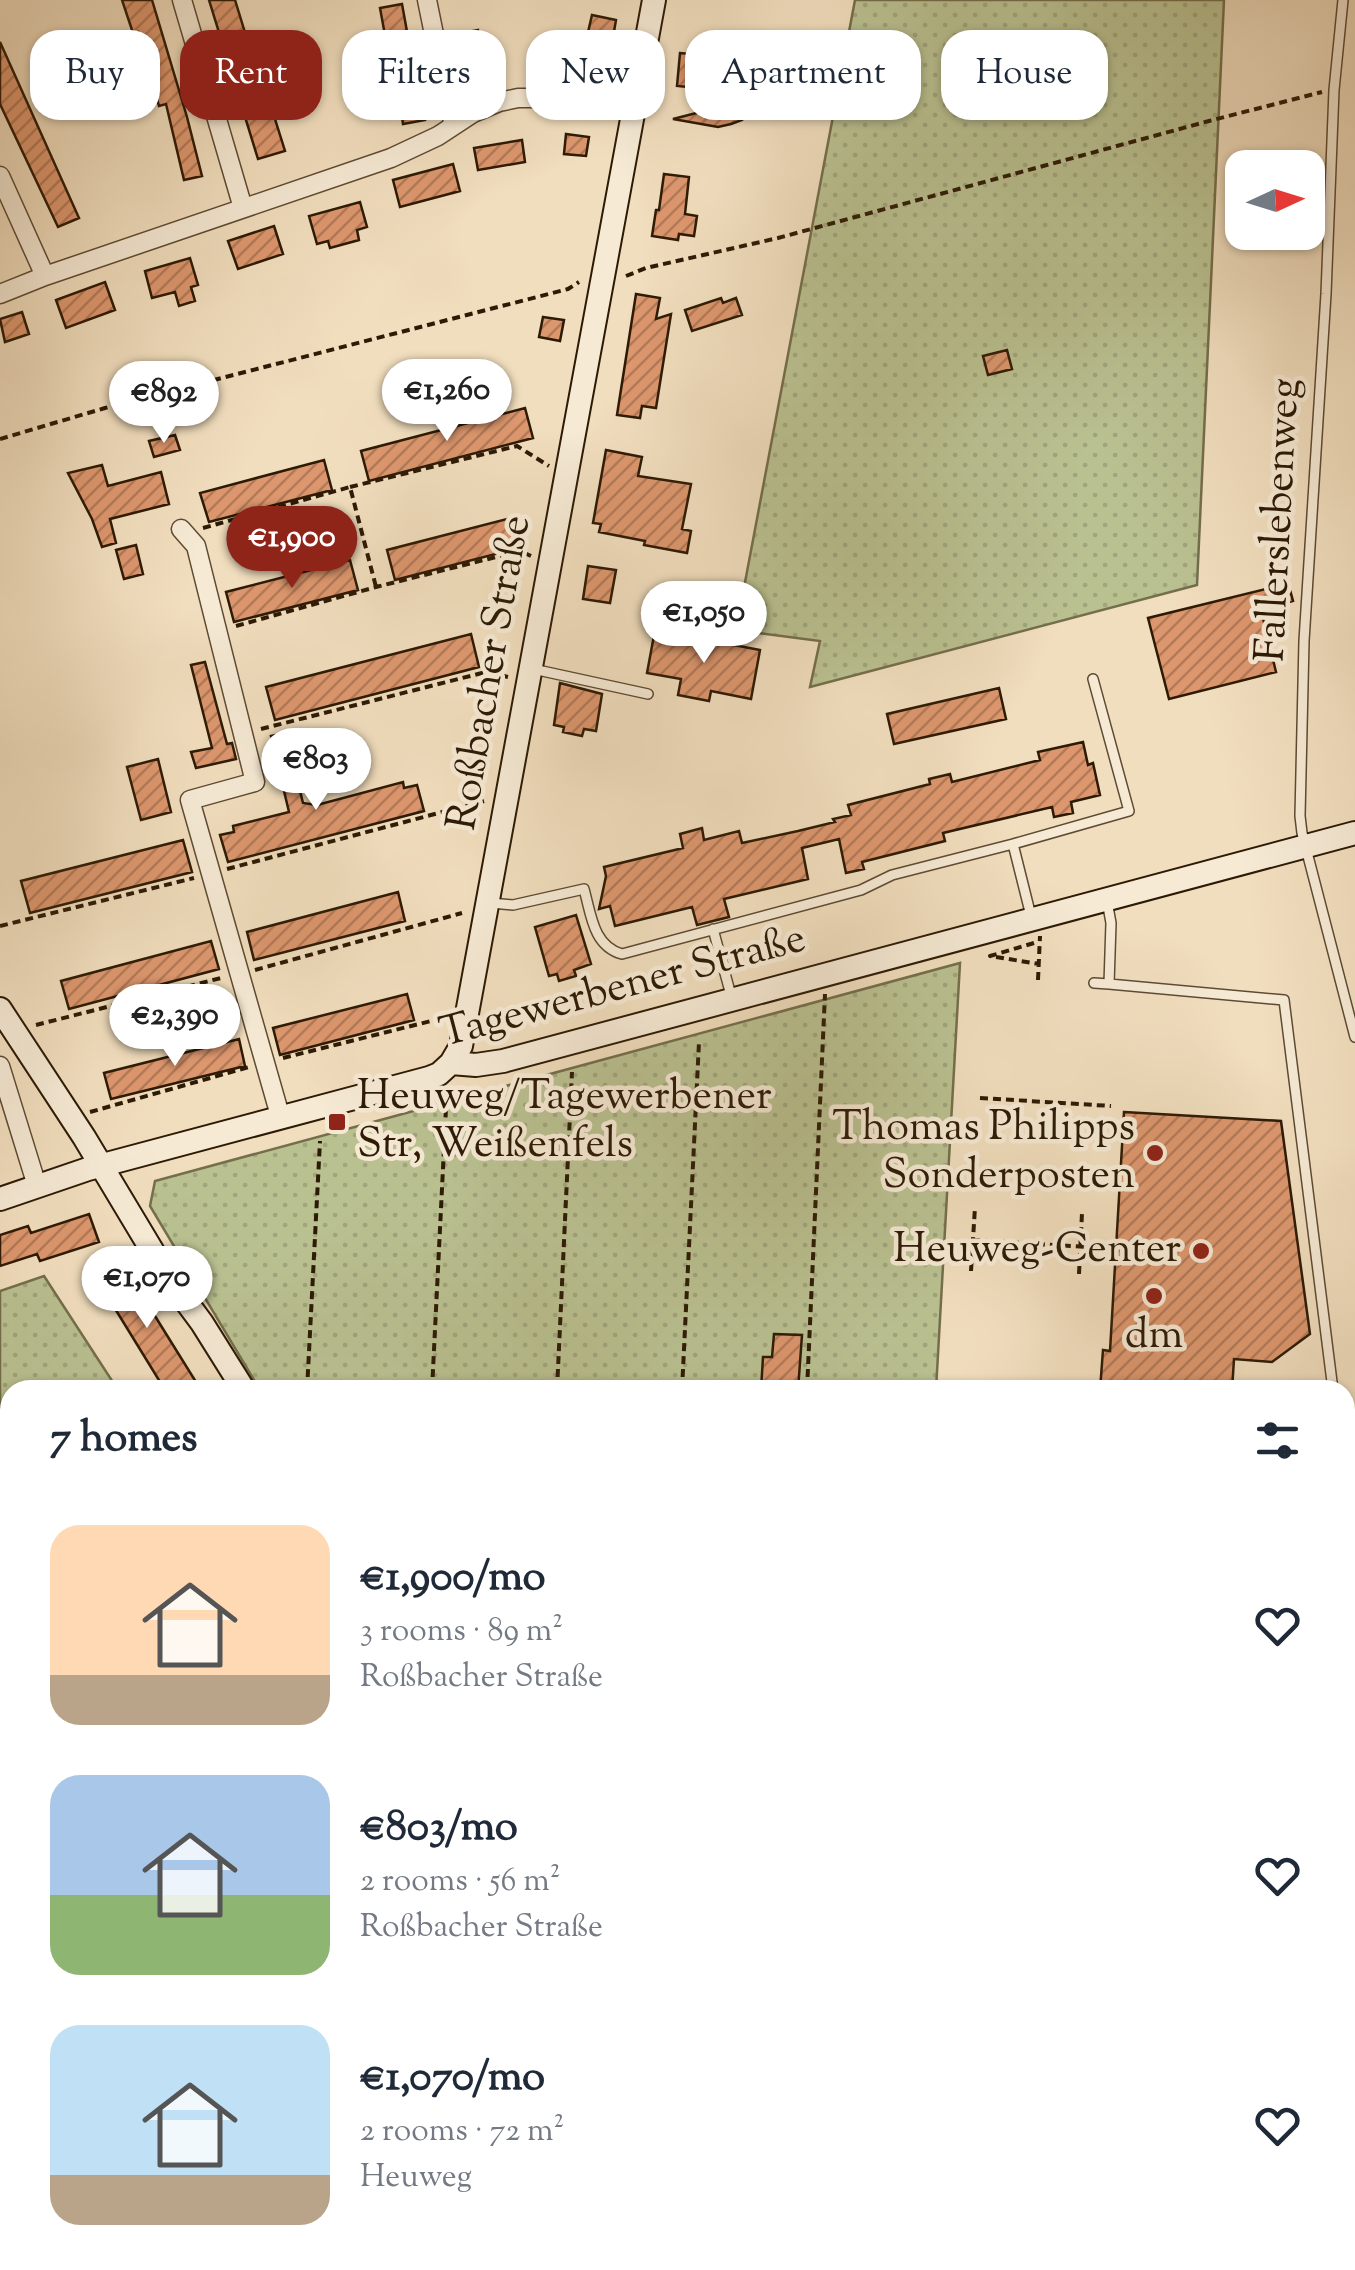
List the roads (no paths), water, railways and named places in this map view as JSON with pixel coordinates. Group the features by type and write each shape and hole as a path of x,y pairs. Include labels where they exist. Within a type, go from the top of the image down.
{"street":[{"path":"182,0 243,208"},
{"path":"427,0 454,125"},
{"name":"Roßbacher Straße","path":"648,30 654,0"},
{"path":"0,294 391,158 486,107 526,98"},
{"name":"Roßbacher Straße","path":"452,1063 461,1046 632,120"},
{"path":"0,176 45,276"},
{"path":"183,531 196,546 254,782 190,800 282,1119"},
{"name":"Tagewerbener Straße","path":"0,1199 101,1166 429,1078 452,1063 476,1065 503,1060 1355,833"},
{"path":"6,1026 238,1380"},
{"path":"0,1066 37,1186"}],"lane":[{"name":"Fallerslebenweg","path":"1343,0 1334,90 1326,294 1304,641 1300,818 1355,1037"},
{"path":"529,675 648,694"},
{"path":"487,904 513,906 584,890 597,935 612,951 622,954 861,890 892,874 1129,811 1093,679"},
{"path":"1013,844 1032,918"},
{"path":"1107,898 1111,923 1109,984"},
{"path":"713,929 732,999"},
{"path":"1094,983 1284,1000 1332,1380"}],"place":[{"name":"Heuweg/Tagewerbener Str, Weißenfels","path":"337,1122"},
{"name":"Thomas Philipps Sonderposten","path":"1155,1153"},
{"name":"Heuweg-Center","path":"1201,1251"},
{"name":"dm","path":"1154,1296"}]}
